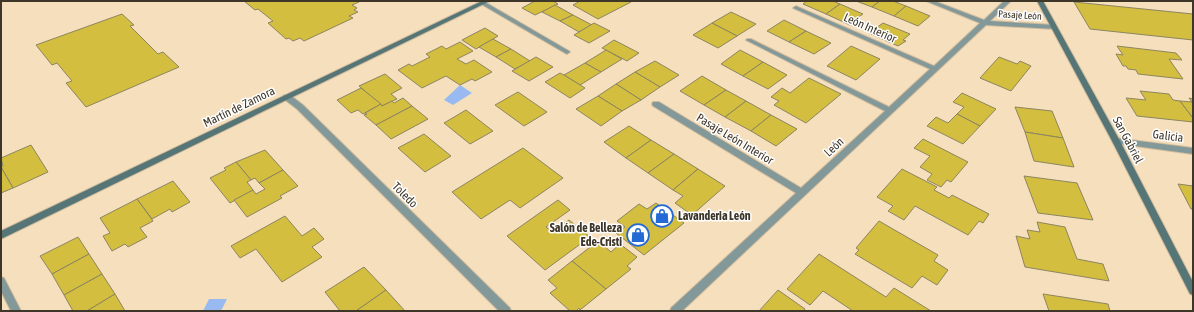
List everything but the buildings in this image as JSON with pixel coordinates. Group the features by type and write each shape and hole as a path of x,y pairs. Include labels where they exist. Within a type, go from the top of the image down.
{"street":[{"path":"928,1 985,23"},
{"name":"León","path":"675,311 1008,1"},
{"name":"San Gabriel","path":"1040,1 1116,141 1193,291"},
{"path":"485,2 567,52"},
{"name":"Martín de Zamora","path":"1,235 485,2"},
{"name":"León Interior","path":"796,8 935,69"},
{"name":"Pasaje León","path":"985,23 1054,27"},
{"path":"749,40 891,111"},
{"name":"Toledo","path":"287,97 300,107 506,311"},
{"name":"Pasaje León Interior","path":"656,104 802,193"},
{"name":"Galicia","path":"1116,141 1193,151"},
{"path":"1,281 16,311"}],"water":[{"path":"460,85 472,93 453,105 444,100"},
{"path":"209,299 227,299 221,311 203,311"}],"place":[{"name":"Lavanderia León","path":"662,216"},
{"name":"Salón de Belleza Ede-Cristi","path":"638,235"}]}
